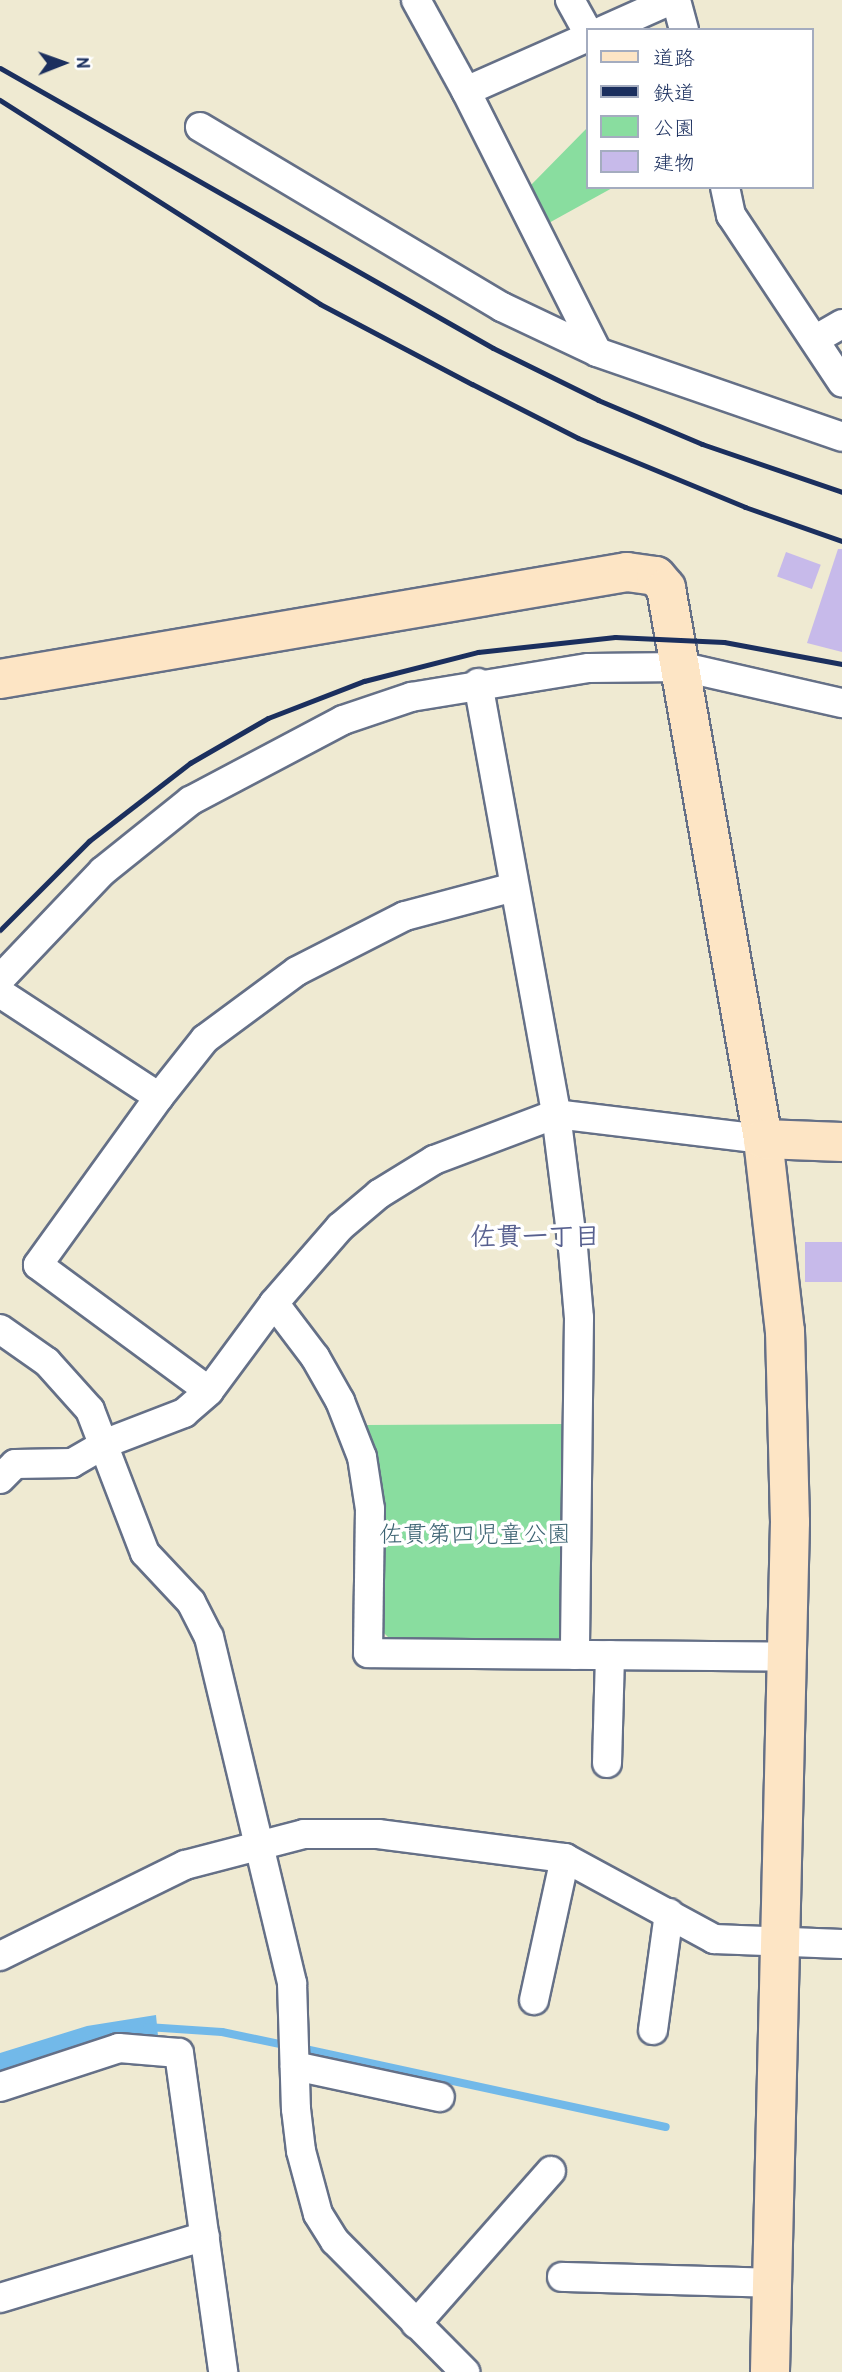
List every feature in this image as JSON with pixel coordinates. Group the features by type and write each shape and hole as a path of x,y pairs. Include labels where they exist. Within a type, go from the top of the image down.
{"street":[{"path":"416,0 466,91 597,352"},
{"path":"570,0 586,31"},
{"path":"676,0 683,28"},
{"path":"608,28 656,3"},
{"path":"466,91 586,36"},
{"path":"200,127 502,307 597,352 842,437"},
{"path":"725,189 731,215 842,382"},
{"path":"816,340 842,324"},
{"path":"0,679 626,572 656,576 666,589 683,667 763,1139 785,1331 790,1522 770,2372"},
{"path":"0,979 103,871 190,802 343,720 411,697 478,683 589,668 683,667 842,703"},
{"path":"478,683 556,1114 579,1318 576,1655"},
{"path":"209,1391 38,1265 159,1097 205,1039 297,971 405,916 514,887"},
{"path":"0,993 159,1097"},
{"path":"0,1479 15,1464 72,1464 106,1443 184,1413 209,1391 274,1303 340,1227 379,1194 434,1160 556,1114 763,1139 842,1142"},
{"path":"274,1303 334,1390 362,1457 370,1509 368,1653 786,1657"},
{"path":"0,1329 47,1362 90,1410 106,1443 145,1553 191,1602 209,1637 255,1843 292,1983 301,2151 318,2214 334,2241 465,2372"},
{"path":"607,1763 610,1655"},
{"path":"0,1956 185,1865 255,1843 304,1834 378,1834 565,1858 714,1939 842,1944"},
{"path":"534,2000 565,1858"},
{"path":"653,2031 668,1913"},
{"path":"0,2087 118,2048 180,2053 223,2372"},
{"path":"295,2066 440,2097"},
{"path":"416,2323 551,2171"},
{"path":"0,2298 205,2236"},
{"path":"562,2277 773,2283"}],"green space":[{"path":"586,129 586,189 610,189 547,224 530,186"},
{"name":"佐貫第四児童公園","path":"566,1424 565,1632 560,1639 390,1639 381,1630 385,1515 365,1425"}],"water":[{"path":"156,2015 158,2036 90,2045 0,2073 0,2053 87,2026"}],"building":[{"path":"838,549 842,549 842,652 807,643"},
{"path":"786,552 821,565 812,589 777,576"},
{"path":"805,1242 842,1242 842,1282 805,1282"}],"waterway":[{"path":"147,2027 222,2032 289,2046"},
{"path":"305,2049 666,2127"}],"railway":[{"path":"0,68 493,348 598,400 702,444 842,492"},
{"path":"0,100 320,304 472,384 578,438 745,507 842,541"},
{"path":"0,930 89,841 190,763 268,718 364,681 478,652 615,637 724,642 842,664"}],"district":[{"name":"佐貫一丁目","path":"535,1236"}]}
